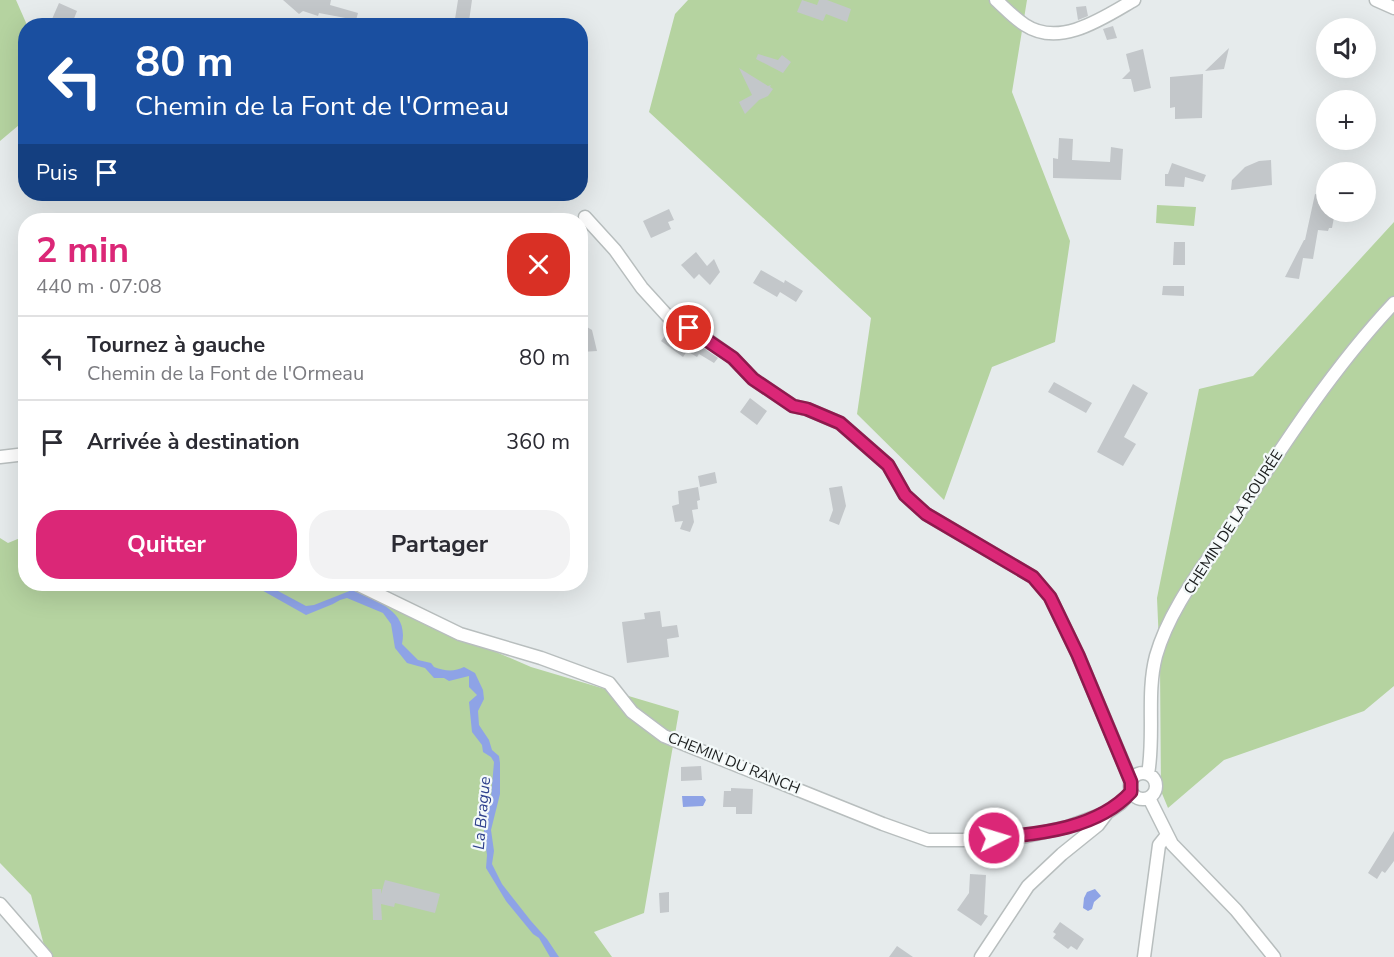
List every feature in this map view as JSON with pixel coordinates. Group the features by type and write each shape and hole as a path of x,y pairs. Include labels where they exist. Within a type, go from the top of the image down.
{"street":[{"path":"996,0 1024,25 1037,31 1053,34 1066,33 1095,21 1134,0"},
{"path":"1376,0 1394,9"},
{"path":"588,220 615,250 642,288 673,322 705,338 733,358 753,379 793,406 807,409 840,423 888,465 905,495 926,514 1033,577 1050,597 1078,655 1131,787 1138,799 1149,798 1156,791 1155,781 1148,774 1138,774 1131,787"},
{"name":"CHEMIN DE LA ROURÉE","path":"1148,774 1151,758 1151,692 1156,657 1185,593 1297,426 1370,328 1394,303"},
{"path":"0,457 18,455"},
{"name":"CHEMIN DU RANCH","path":"371,591 460,634 541,658 609,683 632,712 664,736 928,840 978,840 1027,836 1067,827 1108,813 1121,803 1131,787"},
{"path":"1149,798 1167,836 1236,910 1274,957"},
{"path":"981,957 1028,886 1098,825 1108,813"},
{"path":"1144,957 1159,845 1167,836"},
{"path":"0,904 46,957"}],"green space":[{"path":"0,0 16,0 24,18 18,18 18,126 0,141"},
{"path":"688,0 1027,0 1012,92 1070,241 1055,342 992,367 944,500 857,414 871,318 649,112 675,14"},
{"path":"1157,205 1196,207 1194,226 1156,223"},
{"path":"1394,222 1394,686 1364,711 1224,760 1168,808 1161,791 1157,598 1199,389 1253,376"},
{"path":"0,538 8,543 18,539 18,591 355,591 531,667 679,711 644,913 594,932 612,957 47,957 31,895 0,863"}],"water":[{"path":"263,591 278,591 306,606 354,591 381,603 396,615 403,632 402,644 418,660 442,669 453,670 464,667 475,673 483,690 484,699 478,711 479,725 489,740 492,750 499,756 500,763 500,794 491,830 494,851 492,864 502,884 559,957 550,957 539,938 533,934 506,901 486,868 484,809 491,797 494,762 483,752 482,745 472,732 469,702 477,695 469,687 469,676 449,681 444,678 434,678 425,668 407,663 395,648 391,624 383,613 347,598 306,615"},
{"path":"682,796 703,796 706,800 703,806 683,807"},
{"path":"1095,889 1101,896 1088,911 1083,908 1084,898 1087,892"}],"building":[{"path":"283,0 331,0 330,5 358,13 357,18 319,13 318,16 303,11 299,14"},
{"path":"458,0 472,0 469,18 455,18"},
{"path":"802,0 817,5 819,0 827,0 851,9 847,22 826,14 823,21 797,12"},
{"path":"59,3 77,11 74,18 52,18"},
{"path":"1086,6 1088,16 1078,20 1076,7"},
{"path":"1113,26 1117,38 1107,40 1103,29"},
{"path":"1229,48 1224,69 1205,71"},
{"path":"1143,49 1151,88 1134,92 1131,79 1122,79 1130,71 1126,54"},
{"path":"758,54 778,60 782,55 791,62 783,73 756,59"},
{"path":"739,68 768,86 771,85 773,89 768,96 759,100 745,114 739,102 752,95"},
{"path":"1203,74 1202,118 1175,119 1175,107 1170,108 1170,77"},
{"path":"1059,138 1073,139 1072,160 1110,162 1111,147 1123,149 1121,180 1053,178 1053,158 1058,159"},
{"path":"1271,160 1272,185 1231,190 1232,180 1245,167 1259,161"},
{"path":"1172,163 1206,175 1203,182 1185,177 1184,187 1165,186 1165,174 1168,174"},
{"path":"1316,194 1316,222 1333,222 1332,228 1328,231 1318,230 1313,259 1303,258 1299,279 1285,277 1305,240"},
{"path":"669,209 674,220 668,222 671,229 651,238 643,221"},
{"path":"1174,242 1185,242 1185,265 1173,265"},
{"path":"696,252 707,266 714,259 720,272 710,285 699,274 694,279 681,265"},
{"path":"761,270 803,291 796,302 780,292 777,297 753,283"},
{"path":"1163,286 1184,286 1184,296 1162,295"},
{"path":"588,328 592,330 597,351 588,352"},
{"path":"673,331 685,335 718,358 714,363 699,354 697,357 687,351 683,357 661,341 668,332 671,334"},
{"path":"1054,382 1092,403 1086,413 1048,392"},
{"path":"1133,384 1148,393 1124,437 1136,444 1123,466 1097,452"},
{"path":"750,398 767,411 757,425 740,412"},
{"path":"715,472 717,483 700,487 698,476"},
{"path":"842,486 846,506 839,525 829,521 833,510 829,488"},
{"path":"698,487 700,500 697,501 698,509 692,510 694,522 690,532 680,529 683,521 675,522 672,506 679,504 678,491"},
{"path":"660,611 662,627 677,625 679,637 667,639 669,657 627,663 622,622 645,619 644,613"},
{"path":"701,766 702,780 681,781 681,767"},
{"path":"731,788 753,789 752,814 736,814 736,807 723,807 724,791 731,791"},
{"path":"1394,831 1394,861 1385,873 1382,871 1377,879 1368,873"},
{"path":"970,874 986,875 984,914 988,916 981,926 957,910 969,893"},
{"path":"385,880 440,894 435,913 395,903 394,907 381,904 382,920 373,920 372,889 381,889 381,894"},
{"path":"669,892 669,912 660,913 659,893"},
{"path":"1060,922 1084,939 1077,950 1071,946 1068,949 1053,938 1056,934 1053,932"},
{"path":"897,946 913,957 889,957"}],"route":[{"path":"689,328 733,358 753,379 793,406 807,409 840,423 888,465 905,495 926,514 979,543 1033,577 1050,597 1078,655 1131,782 1131,792 1108,813 1067,827 1027,836 994,838"}],"water label":[{"name":"La Brague","path":"481,813"}]}
